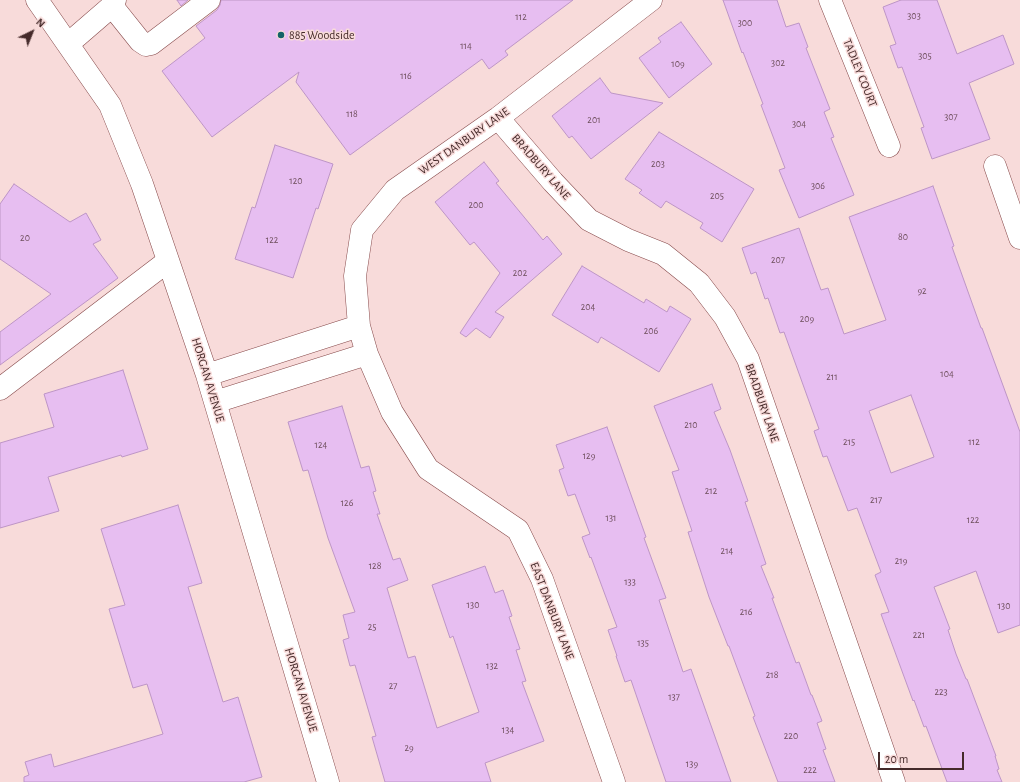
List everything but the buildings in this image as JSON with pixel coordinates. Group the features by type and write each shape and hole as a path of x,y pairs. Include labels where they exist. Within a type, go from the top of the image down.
{"street":[{"name":"HORGAN AVENUE","path":"37,0 110,105 142,184 207,375 328,782"},
{"path":"68,44 113,3 140,41 146,44 151,44 209,0"},
{"name":"WEST DANBURY LANE","path":"367,354 359,326 355,276 362,230 395,190 498,118 651,0"},
{"name":"TADLEY COURT","path":"830,0 889,146"},
{"name":"BRADBURY LANE","path":"498,118 553,182 589,220 628,240 663,254 699,283 725,317 748,359 894,782"},
{"path":"995,166 1020,238"},
{"path":"0,389 168,261"},
{"path":"207,375 359,326"},
{"path":"215,402 367,354"},
{"name":"EAST DANBURY LANE","path":"367,354 392,412 428,469 518,530 542,579 614,782"}],"place":[{"name":"885 Woodside","path":"281,35"}]}
